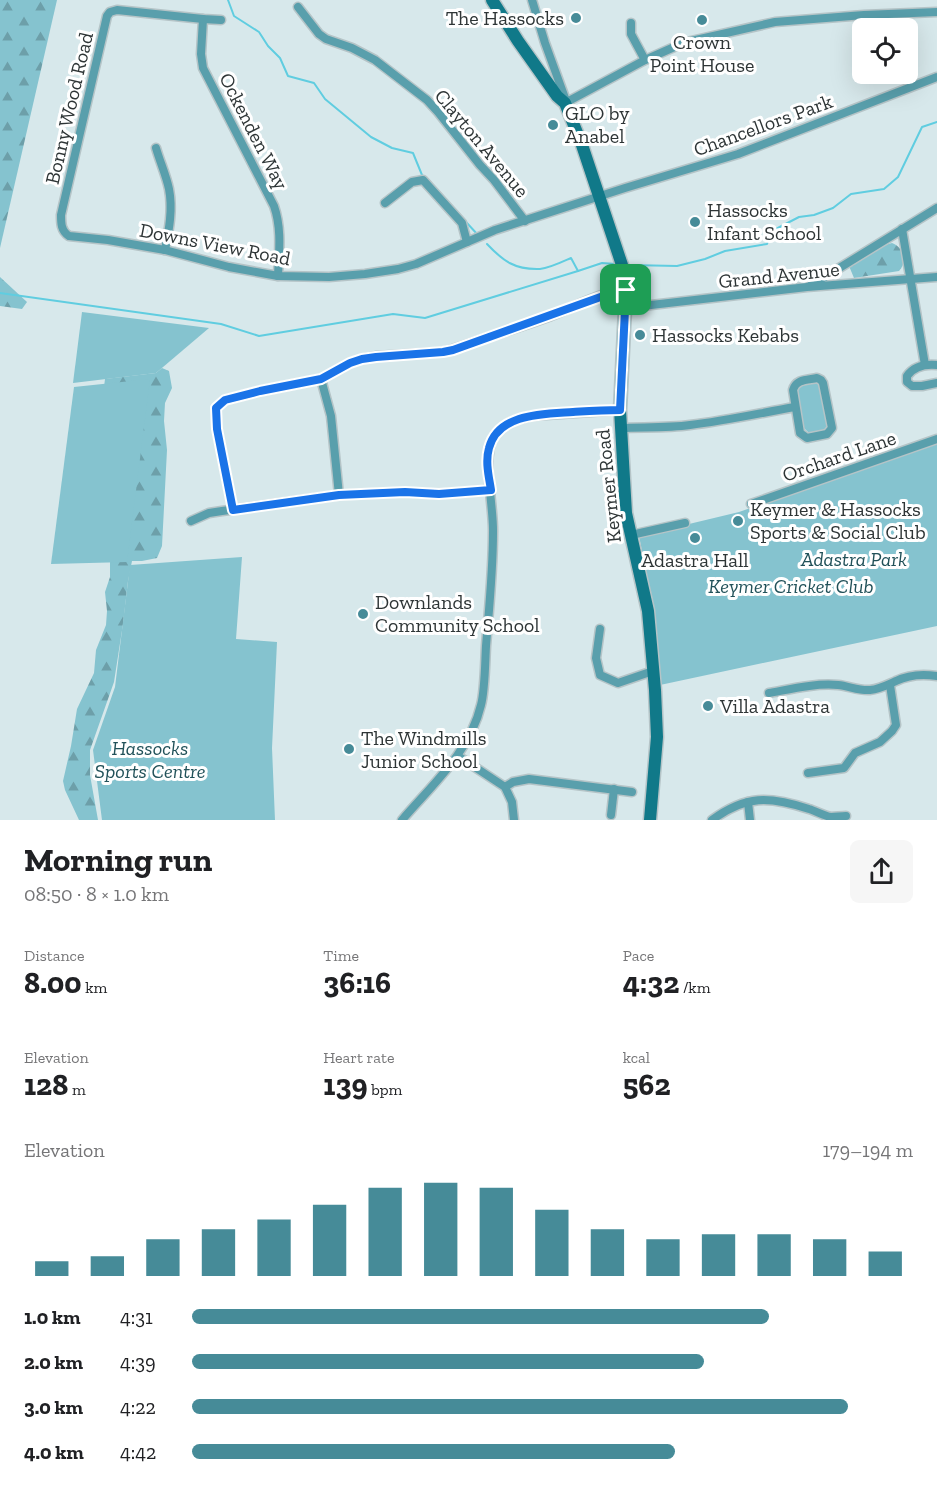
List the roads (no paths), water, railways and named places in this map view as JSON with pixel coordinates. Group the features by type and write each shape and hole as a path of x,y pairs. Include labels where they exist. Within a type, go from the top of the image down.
{"main road":[{"name":"Keymer Road","path":"492,0 518,41 557,96 565,103 582,145 622,265 626,290 620,410 626,513 648,611 657,737 650,820"}],"street":[{"path":"532,0 545,43 566,98 565,103"},
{"name":"Clayton Avenue","path":"298,7 319,34 375,60 427,100 495,180 525,221"},
{"name":"Bonny Wood Road","path":"65,233 61,215 107,16 110,12 117,10 203,20"},
{"path":"565,103 645,60 681,44 775,22 937,12"},
{"path":"203,20 221,20"},
{"name":"Ockenden Way","path":"203,20 201,54 203,68 278,218 280,230 278,276"},
{"path":"631,23 631,34 645,60"},
{"name":"Chancellors Park","path":"599,197 738,154 937,77"},
{"path":"156,148 170,191 170,227 165,250"},
{"path":"385,204 412,182 423,180 462,223 467,242"},
{"name":"Downs View Road","path":"65,233 74,237 108,240 165,250 229,267 278,276 329,277 365,274 417,263 467,242 599,197"},
{"path":"807,288 937,208"},
{"path":"902,229 925,365"},
{"name":"Grand Avenue","path":"625,308 807,288 937,277"},
{"path":"233,510 217,429 216,408 225,400 321,379 362,359 453,350 620,290 626,290"},
{"path":"937,365 925,365 910,371 907,376 908,382 915,387 937,383"},
{"path":"817,378 821,380 824,383 832,428 826,434 804,437 800,434 795,407 794,384 817,378"},
{"path":"321,379 331,416 339,495"},
{"path":"621,428 687,426 795,407"},
{"path":"402,820 458,756 472,732 482,704 494,533 487,462 493,438 499,430 518,419 545,414 620,410"},
{"name":"Orchard Lane","path":"751,504 937,439"},
{"path":"191,521 209,513 339,495 405,492 439,494 491,490"},
{"path":"631,535 685,523"},
{"path":"600,629 596,658 600,675 618,683 653,671"},
{"path":"769,693 813,686 838,685 862,691 872,690 906,677 937,676"},
{"path":"808,773 844,768 855,753 880,742 892,730 896,725 890,685"},
{"path":"458,756 505,786 512,802 513,820"},
{"path":"505,786 529,779 632,792"},
{"path":"611,815 614,789"},
{"path":"712,820 725,810 742,802 771,799 788,802 832,817 846,816"},
{"path":"748,802 750,820"}],"waterway":[{"path":"228,0 234,16 259,32 280,58 288,76 314,83 325,99 371,137 392,148 413,153 425,178"},
{"path":"629,265 677,266 725,251 767,244 772,231 799,217 814,215 833,208 851,194 884,189 898,177 922,127 937,122"},
{"path":"466,222 478,235"},
{"path":"487,244 504,260 523,268 544,268 571,258 578,271 602,263 615,264"},
{"path":"0,293 221,324 259,336 393,314 425,318 578,271"}],"place":[{"name":"The Hassocks","path":"576,18"},
{"name":"Crown Point House","path":"702,20"},
{"name":"GLO by Anabel","path":"553,125"},
{"name":"Hassocks Infant School","path":"695,222"},
{"name":"Hassocks Kebabs","path":"640,335"},
{"name":"Keymer & Hassocks Sports & Social Club","path":"738,521"},
{"name":"Adastra Hall","path":"695,538"},
{"name":"Downlands Community School","path":"363,614"},
{"name":"Villa Adastra","path":"708,706"},
{"name":"The Windmills Junior School","path":"349,749"}],"park label":[{"name":"Adastra Park","path":"854,559"},
{"name":"Keymer Cricket Club","path":"791,586"},
{"name":"Hassocks Sports Centre","path":"150,760"}]}
